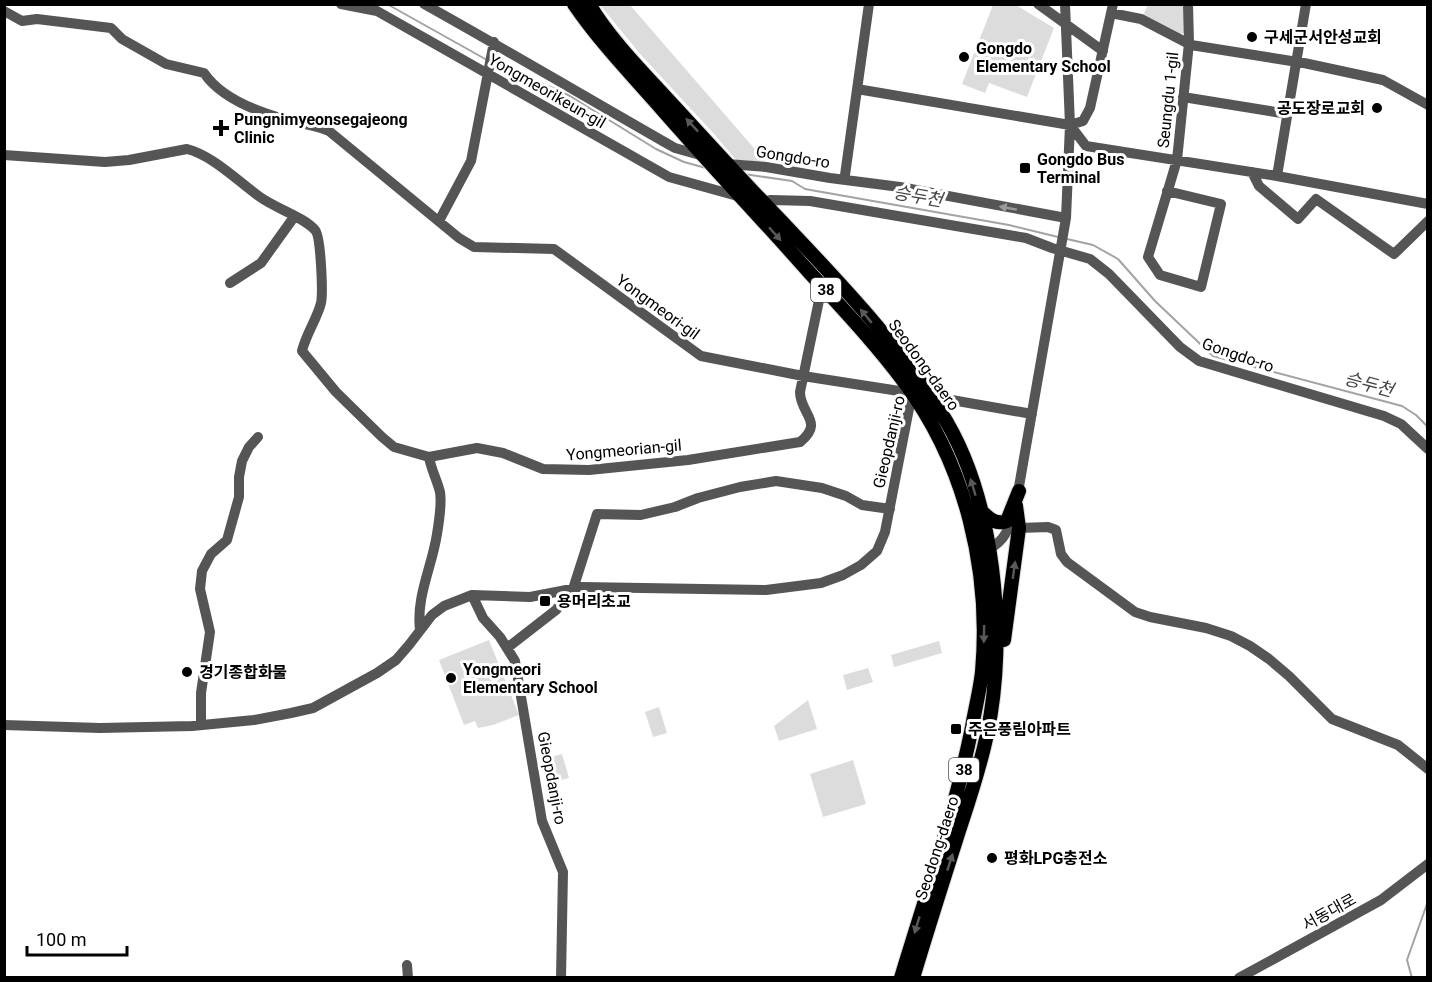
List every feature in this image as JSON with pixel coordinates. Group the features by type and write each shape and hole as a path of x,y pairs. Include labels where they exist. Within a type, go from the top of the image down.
{"main road":[{"name":"Seodong-daero","path":"574,4 614,57 702,157 822,286 912,393 933,429 959,484 984,552 998,627 997,669 987,734 913,978"},
{"name":"Seodong-daero","path":"589,4 618,45 864,313 916,376 941,412 966,465 981,511 985,636 982,675 962,777 901,978"},
{"path":"981,511 999,524 1007,521 1019,490"},
{"path":"997,669 1003,646 1019,528 1016,506"}],"street":[{"name":"Yongmeorikeun-gil","path":"341,4 376,11 488,71 669,177 738,194"},
{"path":"424,4 675,148 702,157"},
{"path":"845,175 869,4"},
{"path":"1038,4 1103,51"},
{"path":"984,552 1002,541 1008,532 1016,506 1066,222 1070,125 1065,4"},
{"name":"Seungdu 1-gil","path":"1177,160 1188,43 1188,4"},
{"path":"1277,176 1305,5"},
{"path":"857,89 1070,125 1083,121 1090,108 1112,9 1141,19 1188,43 1383,80 1428,105"},
{"name":"Yongmeori-gil","path":"4,11 22,21 37,19 111,28 122,39 166,64 204,73 214,87 242,104 285,119 318,125 329,131 459,238 474,247 554,249 701,356 803,376 912,393"},
{"path":"439,221 471,161 494,45"},
{"path":"1183,97 1288,114"},
{"name":"Seungdu 1-gil","path":"1070,125 1086,146 1277,176 1428,204"},
{"name":"Yongmeorian-gil","path":"4,155 105,162 192,150 233,175 260,197 317,231 320,241 321,303 309,328 302,351 336,392 382,437 394,447 429,457 477,448 503,453 543,469 589,470 688,460 800,442 808,435 811,426 811,419 803,409 800,400 822,286"},
{"path":"1167,191 1221,204 1201,287 1160,275 1148,257 1167,191 1177,160"},
{"name":"Gongdo-ro","path":"729,166 766,167 900,187 1066,222"},
{"path":"1252,172 1259,186 1298,219 1316,199 1394,254 1428,221"},
{"name":"Gongdo-ro","path":"759,199 810,201 1026,238 1062,247 1090,259 1110,274 1180,347 1199,361 1384,416 1401,424 1428,449"},
{"path":"230,283 261,263 294,217"},
{"name":"Gieopdanji-ro","path":"4,725 100,728 201,725 254,720 314,708 396,660 432,615 444,606 472,596 530,597 582,587 766,590 821,583 861,565 876,551 885,532 912,393 1032,414"},
{"path":"201,725 201,693 210,632 200,589 202,571 211,554 227,540 239,497 242,462 249,447 258,437"},
{"path":"420,630 418,613 422,591 438,533 440,493 432,473 429,457"},
{"name":"Gieopdanji-ro","path":"573,589 597,514 641,515 740,487 776,481 822,488 846,496 862,505 890,508"},
{"path":"1019,528 1048,526 1056,530 1061,554 1067,562 1135,612 1231,636 1269,659 1332,719 1398,746 1428,769"},
{"path":"507,648 556,610 573,589"},
{"name":"Gieopdanji-ro","path":"472,596 483,618 515,661 542,821 563,872 561,978"},
{"name":"서동대로","path":"1239,978 1381,900 1428,864"},
{"path":"407,965 408,978"}],"shaded area":[{"path":"600,5 630,5 766,162 736,160 641,55"},
{"path":"993,5 1016,5 1054,28 1027,97 989,83 985,93 962,84"},
{"path":"1148,5 1184,5 1185,32 1180,35 1143,15"},
{"path":"489,640 519,715 478,728 475,721 464,725 439,660"},
{"path":"939,641 942,653 894,667 891,655"},
{"path":"868,668 873,682 847,690 843,675"},
{"path":"808,700 817,729 779,741 774,726"},
{"path":"659,707 667,733 653,737 645,712"},
{"path":"562,754 569,778 550,783 543,759"},
{"path":"853,760 866,804 823,817 810,774"}],"waterway":[{"name":"승두천","path":"387,4 487,60"},
{"name":"승두천","path":"495,65 519,79 544,84 570,96 656,149 684,162 706,168"},
{"name":"승두천","path":"744,174 792,181 805,189 1009,225 1058,237"},
{"name":"승두천","path":"1067,239 1093,245 1118,259 1155,301 1213,356 1402,406 1428,427"},
{"path":"1412,978 1407,960 1428,901"}],"place":[{"name":"구세군서안성교회","path":"1252,37"},
{"name":"Gongdo Elementary School","path":"964,57"},
{"name":"공도장로교회","path":"1377,108"},
{"name":"Pungnimyeonsegajeong Clinic","path":"221,128"},
{"name":"Gongdo Bus Terminal","path":"1025,168"},
{"name":"용머리초교","path":"545,601"},
{"name":"경기종합화물","path":"187,672"},
{"name":"Yongmeori Elementary School","path":"451,678"},
{"name":"주은풍림아파트","path":"956,729"},
{"name":"평화LPG충전소","path":"992,858"}]}
